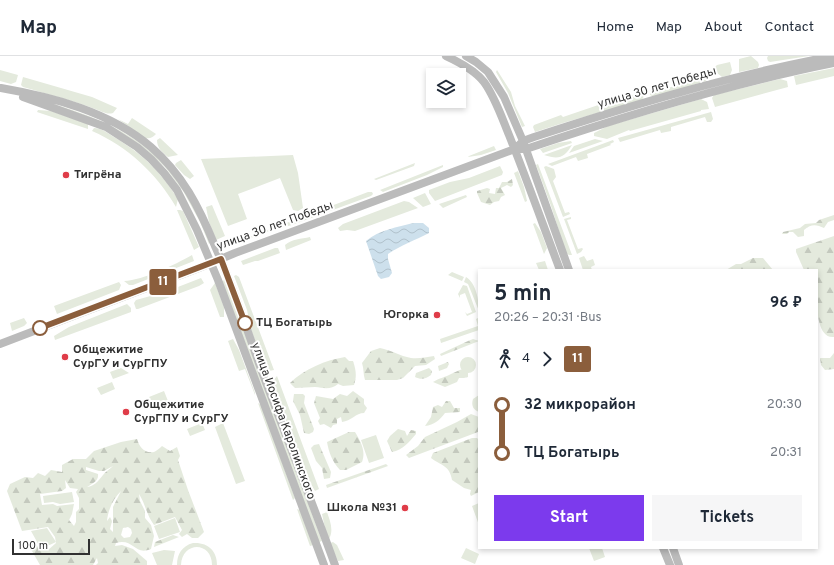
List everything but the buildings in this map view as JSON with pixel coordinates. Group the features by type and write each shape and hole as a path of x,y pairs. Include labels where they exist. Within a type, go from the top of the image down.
{"main road":[{"path":"446,56 464,65 484,82 515,149 560,269"},
{"path":"466,56 488,72 504,97 525,145 569,269"},
{"name":"улица 30 лет Победы","path":"0,344 221,259 515,149 578,123 715,83 834,56"},
{"name":"улица 30 лет Победы","path":"525,145 707,92 834,63"},
{"name":"улица Иосифа Каролинского","path":"1,88 49,99 110,120 146,144 168,163 184,184 200,210 241,309 334,565"},
{"name":"улица Иосифа Каролинского","path":"1,88 106,127 142,151 164,173 177,190 197,230 211,263 324,565"},
{"path":"663,549 670,565"},
{"path":"673,549 679,565"}],"green space":[{"path":"751,56 758,62 758,68 739,72 739,59"},
{"path":"768,56 809,56 770,62 767,58"},
{"path":"730,62 732,70 730,75 722,77 716,72 714,68 717,65"},
{"path":"834,68 834,76 796,85 794,76"},
{"path":"0,70 18,75 16,82 11,84 0,81"},
{"path":"497,70 511,92 515,106 525,126 522,127 508,93 496,72"},
{"path":"700,72 707,74 706,81 654,97 650,95 651,89 653,88 654,92 695,80 694,77"},
{"path":"23,77 92,97 117,108 113,113 106,113 23,87 21,85"},
{"path":"780,79 787,81 788,87 715,107 712,98 714,95"},
{"path":"643,93 644,96 642,100 535,132 533,127 534,125 561,115 563,117 613,100"},
{"path":"701,99 707,102 709,109 630,131 629,130 607,139 594,136 594,133 608,126"},
{"path":"44,101 99,120 131,137 146,148 160,161 174,176 184,189 211,242 209,244 200,222 183,191 165,167 138,143"},
{"path":"38,110 51,111 88,124 88,129 37,112"},
{"path":"711,112 713,119 711,122 707,122 705,117 671,127 671,131 661,133 660,130 620,142 618,138"},
{"path":"132,118 156,134 151,138 145,138 118,119 128,124"},
{"path":"94,128 104,131 125,144 150,164 178,199 176,207 160,183 140,162 118,145 92,131"},
{"path":"160,138 178,155 168,157 159,148 157,140"},
{"path":"595,139 603,141 569,153 574,146"},
{"path":"613,140 614,142 610,144 611,145 587,154 588,158 578,161 576,157 552,166 548,164"},
{"path":"571,141 572,143 543,153 540,149 558,143"},
{"path":"572,145 561,157 544,155"},
{"path":"494,146 496,150 481,155 468,157 469,156"},
{"path":"293,155 298,173 303,208 298,211 293,210 280,178 238,194 247,219 228,226 201,159"},
{"path":"181,160 194,176 190,179 175,165"},
{"path":"415,163 414,166 376,180 374,179"},
{"path":"538,164 572,255 566,253 536,165"},
{"path":"443,165 443,167 427,175 383,192 380,190"},
{"path":"500,166 503,172 502,175 435,201 429,193 429,190 450,182 469,178"},
{"path":"546,166 554,169 556,177 553,181 565,213 569,212 570,214 563,217 544,167"},
{"path":"518,171 524,187 527,201 525,202 514,173"},
{"path":"512,179 513,185 511,187 507,185 501,188 505,195 501,197 499,201 490,205 481,202 477,191 487,188 490,189 489,193 495,194 496,188 499,188 502,182 507,182"},
{"path":"368,192 372,192 373,194 292,225 272,230 237,243 236,242"},
{"path":"425,193 431,204 423,207 413,198"},
{"path":"466,195 467,197 443,208 439,204"},
{"path":"404,201 409,202 418,208 355,231 340,231 338,228 343,224"},
{"path":"212,205 225,236 216,240 209,222 206,207"},
{"path":"177,210 183,211 199,247 194,250"},
{"path":"834,215 834,220 828,222 824,228 814,225 804,230 804,236 798,237 793,232 782,234 783,232 800,228 805,224 816,223 819,220"},
{"path":"571,217 571,219 567,220 578,249 583,249 577,254 564,219"},
{"path":"535,223 541,232 547,248 544,254 533,224"},
{"path":"834,236 834,337 827,336 822,330 819,321 818,269 804,269 796,249"},
{"path":"310,237 311,240 286,250 285,245 288,243"},
{"path":"278,248 280,253 243,265 241,261"},
{"path":"192,255 194,261 133,285 129,285 124,281 150,275"},
{"path":"584,256 587,261 593,259 595,265 591,267 592,269 583,269 579,258"},
{"path":"753,258 763,258 772,269 728,269 736,264 741,264"},
{"path":"545,261 548,269 539,269 536,263"},
{"path":"452,272 464,277 462,281 448,275"},
{"path":"236,275 239,277 274,370 269,371 266,369 251,330 247,310 234,276"},
{"path":"466,277 475,287 478,297 478,309 468,284 464,282"},
{"path":"201,278 204,283 199,286 136,309 134,303 136,300 165,292"},
{"path":"225,280 322,541 319,542 222,281"},
{"path":"119,282 121,285 119,290 57,314 54,306"},
{"path":"215,283 224,307 224,317 220,317 210,290"},
{"path":"463,285 467,286 476,312 467,316 465,312 467,314 472,312 465,293 460,295 460,298 458,294"},
{"path":"127,304 131,308 131,312 55,340 54,336 69,327"},
{"path":"24,318 27,323 24,326 12,331 10,323"},
{"path":"478,326 478,330 441,343 440,339"},
{"path":"233,339 239,350 255,395 245,369 239,371 228,341"},
{"path":"473,339 478,341 441,356 440,354"},
{"path":"380,348 411,358 434,356 435,359 426,365 415,366 403,378 397,380 365,380 362,363 371,351"},
{"path":"834,353 834,369 825,370 821,365 820,358 830,358"},
{"path":"345,357 349,361 353,361 355,367 356,379 354,385 343,386 338,384 327,388 295,388 290,383 309,369 330,360"},
{"path":"468,357 475,362 476,365 471,372 468,373 461,368 460,365 465,358"},
{"path":"448,362 449,364 447,368 439,371 438,366"},
{"path":"121,368 129,373 113,379 110,372"},
{"path":"429,368 432,371 431,375 421,379 415,377 416,373"},
{"path":"463,369 468,373 468,377 459,378 457,382 445,387 433,382 458,370"},
{"path":"277,376 319,489 315,491 308,479 273,386 272,382"},
{"path":"112,382 115,389 101,395 97,388"},
{"path":"164,391 168,401 153,407 149,397"},
{"path":"353,391 364,399 364,404 367,408 364,413 358,414 342,422 341,417 337,419 337,424 333,425 331,428 324,424 320,425 318,421 320,418 314,403 316,396 333,399 340,394 347,396"},
{"path":"294,394 303,394 305,396 304,403 314,429 313,432 309,434 304,433 300,415 293,401"},
{"path":"478,396 478,412 473,407 473,399"},
{"path":"446,401 450,401 454,408 460,408 460,412 445,413 436,422 425,426 431,417 433,407 438,405 442,407"},
{"path":"258,403 261,405 295,498 293,500"},
{"path":"471,414 478,417 478,432 409,458 406,455 418,446 425,437"},
{"path":"202,423 205,430 190,436 187,429"},
{"path":"223,423 245,481 236,484 215,427"},
{"path":"398,429 405,431 407,436 411,430 416,431 416,434 403,448 392,452 387,441"},
{"path":"349,432 355,432 359,439 363,450 363,458 362,462 346,470 340,470 331,457 327,442"},
{"path":"376,435 384,458 369,463 361,440"},
{"path":"472,438 477,438 478,492 471,496 471,490 464,488 452,480 449,471 431,458 433,453"},
{"path":"137,439 142,449 147,452 154,452 162,446 170,451 177,447 180,456 178,460 204,532 198,538 192,538 187,534 182,537 179,534 182,530 175,517 154,525 139,494 140,501 145,511 145,518 151,525 154,536 151,549 145,551 122,542 116,543 115,546 122,545 133,549 147,561 147,565 96,565 98,563 97,558 93,565 40,565 28,544 33,540 40,550 48,550 56,543 55,537 48,527 22,531 7,491 10,484 25,477 33,478 38,473 45,476 51,470 62,472 62,465 73,459 86,459 94,451 121,442","holes":["113,466 96,483 87,487 96,480 98,474 86,470 86,467 104,471","65,480 70,488 78,489 76,492 79,498 79,509 76,512 76,522 74,526 69,520 74,504 57,506 53,504 42,505 40,494 62,491 66,488","121,491 113,507 113,532 110,529 112,521 110,517 107,521 111,505","128,527 131,529 132,533 130,537 124,538 121,535 123,528"]},
{"path":"319,444 331,472 330,478 324,479 322,468 316,461 311,448 314,445"},
{"path":"386,464 388,466 327,488 326,485"},
{"path":"72,492 74,502 60,504 53,502 44,503 43,496"},
{"path":"478,503 478,522 472,506"},
{"path":"297,509 300,510 313,545 310,546"},
{"path":"327,512 331,529 329,539 322,514"},
{"path":"175,518 180,532 159,539 154,526"},
{"path":"47,528 56,542 41,549 31,531"},
{"path":"173,535 179,537 154,547 155,542"},
{"path":"333,542 337,545 344,560 338,561 330,543"},
{"path":"193,543 203,544 211,548 217,560 217,565 212,565 211,557 207,552 202,548 197,547 191,548 186,552 181,565 177,565 179,554 183,548"},
{"path":"466,548 479,554 475,564 461,558"},
{"path":"589,549 602,549 605,557 594,561"},
{"path":"164,550 175,551 172,565 157,565 152,553"}],"water":[{"path":"413,223 423,223 429,228 429,233 388,254 392,273 389,277 381,279 378,276 366,241 377,234"}],"bus line":[{"name":"11","path":"40,328 221,259 245,323"}],"place":[{"name":"Тигрёна","path":"66,175"},
{"name":"Югорка","path":"437,315"},
{"name":"ТЦ Богатырь","path":"245,323"},
{"name":"Общежитие СурГУ и СурГПУ","path":"65,357"},
{"name":"Общежитие СурГПУ и СурГУ","path":"126,412"},
{"name":"Школа №31","path":"405,508"}]}
